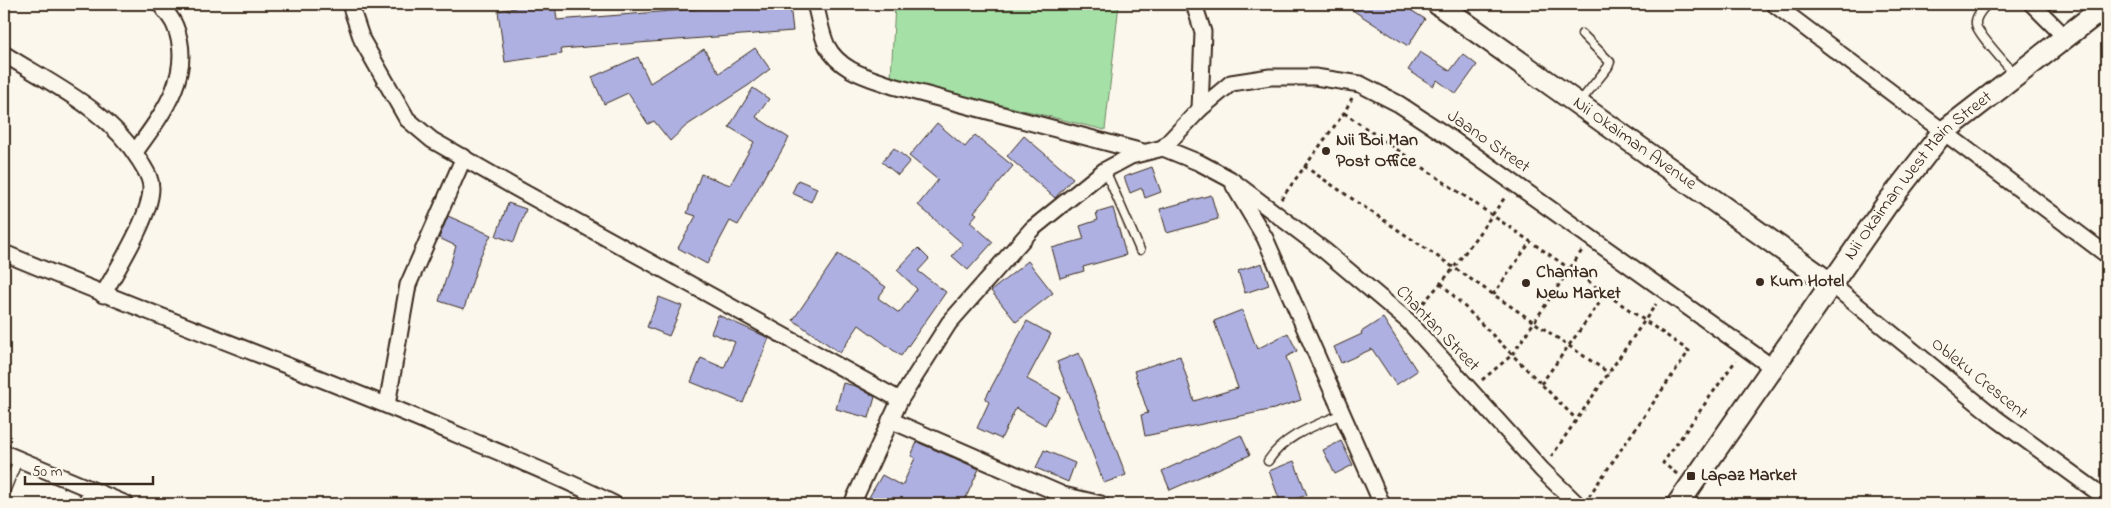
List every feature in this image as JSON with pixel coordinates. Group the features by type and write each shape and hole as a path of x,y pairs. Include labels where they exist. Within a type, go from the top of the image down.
{"street":[{"path":"135,152 167,108 180,73 180,49 175,26 160,4"},
{"path":"350,4 362,40 407,119 432,140 900,400"},
{"path":"815,4 826,45 837,60 852,72 893,86 1144,153"},
{"path":"1194,4 1203,32 1200,109"},
{"name":"Nii Okaiman Avenue","path":"1438,4 1831,284"},
{"path":"1774,4 2107,256"},
{"path":"2032,4 2066,38"},
{"name":"Nii Okaiman West Main Street","path":"1684,502 1772,367 1887,204 1942,133 2107,5"},
{"path":"4,54 98,113 121,134 135,152 149,176 151,189 146,211 104,295"},
{"name":"Jaano Street","path":"1164,148 1200,109 1231,83 1270,77 1315,77 1360,84 1400,104 1666,290 1772,367"},
{"path":"852,504 900,400 949,323 1026,236 1105,170 1131,156 1164,148"},
{"name":"Chantan Street","path":"1164,148 1200,163 1230,179 1325,251 1408,321 1542,470 1582,500"},
{"path":"387,405 408,285 464,157"},
{"path":"1230,179 1265,238 1382,504"},
{"path":"4,253 104,295 387,405 555,476 612,504"},
{"name":"Obleku Crescent","path":"1831,284 1997,419 2107,499"},
{"path":"890,420 1063,495 1101,504"},
{"path":"4,453 126,504"}],"lane":[{"path":"1987,4 1978,13 1976,24 1978,32 2002,57 2016,77"},
{"path":"1578,105 1610,62 1582,34"},
{"path":"1105,170 1140,250"},
{"path":"1268,461 1280,446 1290,438 1342,414"},
{"path":"4,494 19,458"},
{"path":"81,504 89,489"}],"path":[{"path":"1273,211 1344,112 1360,84"},
{"path":"1344,112 1689,351 1582,500"},
{"path":"1304,166 1453,269 1609,373"},
{"path":"1408,321 1453,269 1515,184"},
{"path":"1470,390 1512,354 1535,323 1591,238"},
{"path":"1493,295 1531,241"},
{"path":"1441,283 1576,420"},
{"path":"1542,470 1666,290"},
{"path":"1541,384 1606,294"},
{"path":"1663,462 1745,347"}],"green space":[{"path":"895,4 1119,4 1105,130 891,78"}],"building":[{"path":"514,4 555,4 557,20 760,4 790,4 793,31 561,49 562,54 505,62 498,11 515,8"},
{"path":"1343,4 1401,4 1425,19 1408,46"},
{"path":"755,48 770,69 686,126 670,141 654,121 648,124 628,93 604,104 592,77 638,57 650,83 704,49 719,73"},
{"path":"1420,52 1450,71 1463,54 1477,65 1456,94 1437,80 1433,86 1408,70"},
{"path":"753,88 769,99 756,117 789,138 771,169 769,168 738,225 730,221 707,264 678,248 696,216 687,213 701,174 730,185 754,142 729,127"},
{"path":"937,123 965,147 975,135 1013,166 974,212 977,214 970,222 993,242 968,270 952,256 963,244 918,205 938,180 909,156"},
{"path":"1024,136 1073,178 1055,198 1007,156"},
{"path":"894,148 910,161 898,175 882,162"},
{"path":"1152,167 1161,192 1145,198 1142,188 1130,193 1124,177"},
{"path":"798,180 817,188 811,202 792,193"},
{"path":"1211,195 1218,219 1167,233 1160,209"},
{"path":"508,203 526,209 514,242 496,236"},
{"path":"1113,208 1126,255 1083,267 1084,271 1060,278 1052,248 1084,239 1080,226 1098,220 1096,213"},
{"path":"448,216 491,235 480,257 464,309 439,301 456,246 439,238"},
{"path":"918,248 929,259 918,271 946,292 901,356 859,325 840,353 793,320 838,254 886,287 878,298 899,313 917,289 897,270"},
{"path":"1028,261 1053,293 1016,322 991,291"},
{"path":"1262,263 1269,285 1245,293 1238,271"},
{"path":"659,297 682,306 669,336 647,327"},
{"path":"1242,310 1257,349 1288,333 1297,351 1286,357 1301,400 1274,409 1145,436 1141,415 1148,413 1134,371 1180,356 1194,401 1238,388 1214,321"},
{"path":"718,315 769,338 743,403 691,382 701,358 724,368 735,342 711,333"},
{"path":"1383,318 1417,371 1396,385 1372,349 1341,363 1334,347 1362,334 1361,332"},
{"path":"1027,321 1051,334 1027,379 1060,397 1045,425 1016,408 1001,439 977,428 989,402 985,399"},
{"path":"1079,353 1126,475 1104,483 1057,362"},
{"path":"843,383 856,386 875,397 869,418 836,409"},
{"path":"1241,435 1250,455 1170,490 1162,471"},
{"path":"1341,441 1353,465 1335,474 1323,450"},
{"path":"917,442 979,469 963,504 865,504 882,475 902,486 915,458 911,456"},
{"path":"1044,450 1075,463 1068,482 1036,468"},
{"path":"1294,461 1307,495 1281,504 1269,471"}],"place":[{"name":"Nii Boi Man Post Office","path":"1326,151"},
{"name":"Kum Hotel","path":"1760,282"},
{"name":"Chantan New Market","path":"1526,283"},
{"name":"Lapaz Market","path":"1691,476"}]}
